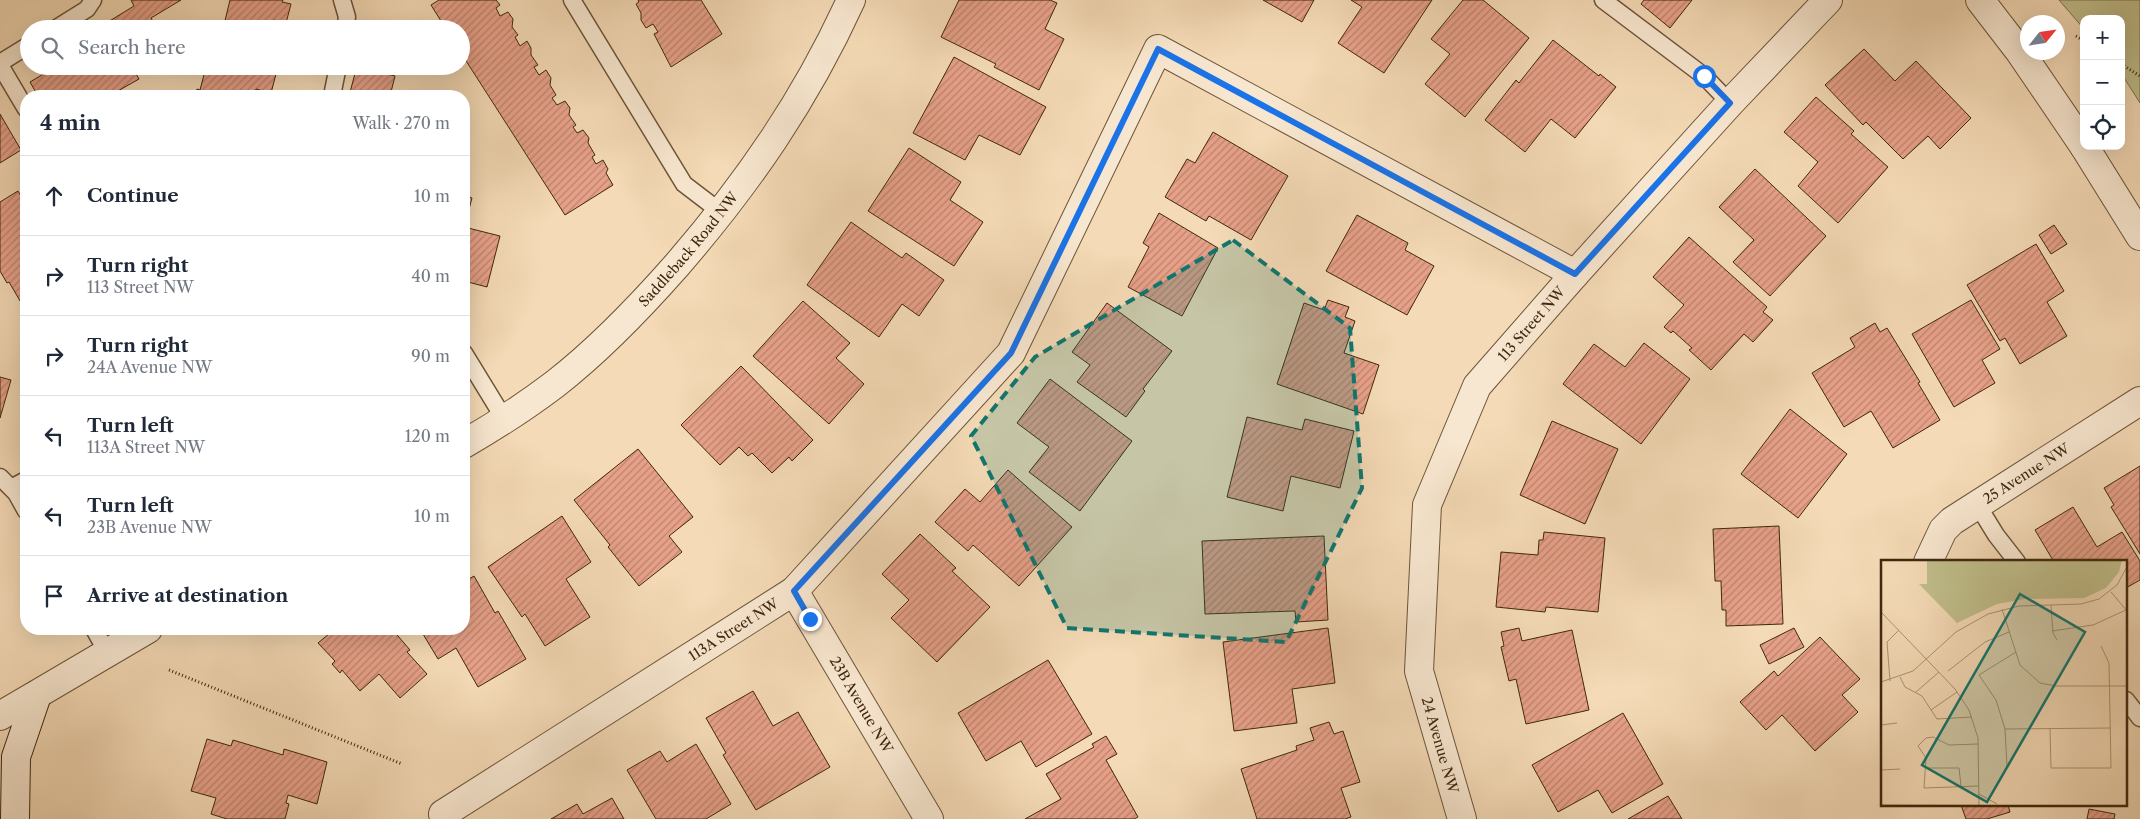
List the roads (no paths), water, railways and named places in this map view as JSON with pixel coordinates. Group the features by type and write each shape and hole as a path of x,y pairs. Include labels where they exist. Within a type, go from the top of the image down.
{"street":[{"name":"Saddleback Road NW","path":"470,440 505,420 556,384 645,301 722,213 768,149 818,69 851,0"},
{"name":"113 Street NW","path":"1419,671 1427,505 1477,386 1575,274 1730,103 1828,0"},
{"path":"1980,0 2026,60 2080,140"},
{"name":"113A Street NW","path":"443,814 794,591 1011,353 1158,49 1575,274"},
{"path":"2086,150 2140,236"},
{"name":"25 Avenue NW","path":"1929,560 1943,530 1952,521 2140,401"},
{"name":"23B Avenue NW","path":"794,591 930,819"},
{"path":"0,716 137,635"},
{"name":"24 Avenue NW","path":"1419,671 1462,819"},
{"path":"15,819 16,757 37,695"}],"lane":[{"path":"69,20 87,9 94,0"},
{"path":"342,0 346,20"},
{"path":"572,0 684,184 722,213"},
{"path":"1603,0 1704,76 1730,103"},
{"path":"20,51 0,64 20,99"},
{"path":"333,90 336,75"},
{"path":"470,363 505,420"},
{"path":"20,481 6,483 20,503"},
{"path":"1976,504 1996,535 2015,560"},
{"path":"97,635 107,652"},
{"path":"2128,703 2140,718"}]}
